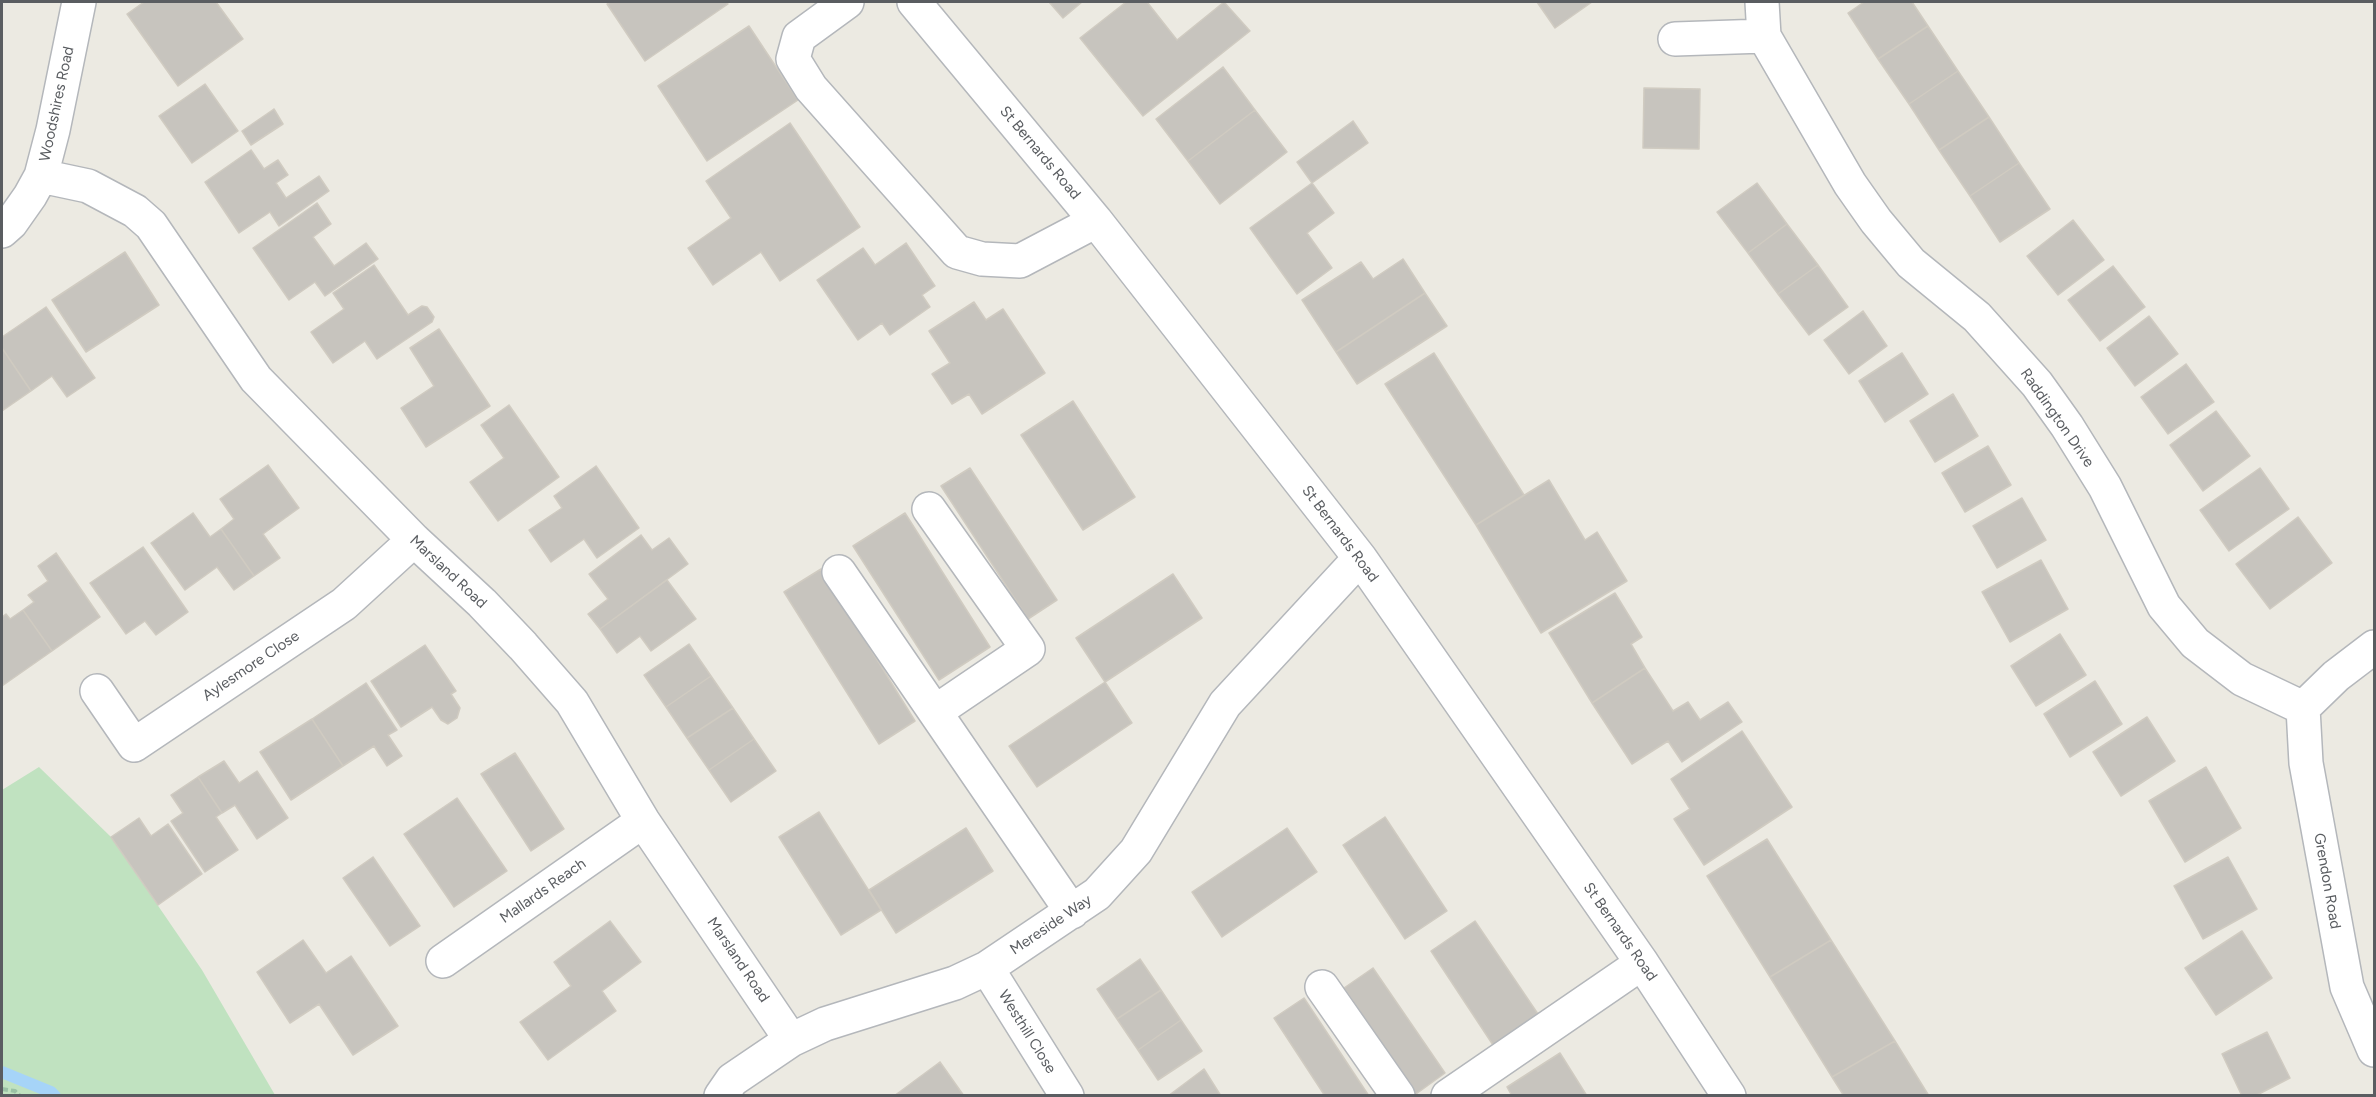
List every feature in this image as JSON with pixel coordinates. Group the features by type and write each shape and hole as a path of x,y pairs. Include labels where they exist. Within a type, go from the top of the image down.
{"street":[{"name":"Woodshires Road","path":"2,231 11,223 41,176 79,2"},
{"path":"848,2 799,37 793,59 811,88 957,252 982,259 1020,261 1096,221"},
{"name":"St Bernards Road","path":"914,2 1096,221 1360,558 1642,963 1729,1095"},
{"name":"Raddington Drive","path":"1762,2 1764,36 1850,184 1876,221 1911,262 1977,317 2037,384 2067,426 2105,488 2164,606 2195,643 2242,679 2303,708"},
{"path":"1675,39 1764,36"},
{"name":"Marsland Road","path":"41,176 88,186 135,211 151,225 256,379 414,540 482,603 572,702 643,821 791,1040"},
{"path":"929,509 1028,650 935,712"},
{"name":"Aylesmore Close","path":"97,691 134,745 344,604 414,540"},
{"name":"Mereside Way","path":"721,1095 732,1080 791,1040 825,1024 955,983 987,968 1097,894 1136,851 1225,704 1360,558"},
{"path":"839,572 1072,912"},
{"path":"2303,708 2336,676 2374,646"},
{"name":"Grendon Road","path":"2303,708 2306,763 2347,987 2374,1050"},
{"name":"Mallards Reach","path":"443,961 643,821"},
{"path":"1448,1095 1642,963"},
{"name":"Westhill Close","path":"987,968 1067,1095"},
{"path":"1322,987 1398,1095"}],"path":[{"path":"2,1089 21,1095"}],"green space":[{"path":"39,767 111,837 202,970 275,1095 2,1096 2,790"}],"building":[{"path":"144,2 216,2 243,39 178,86 127,14"},
{"path":"610,2 726,2 728,4 645,61 607,4"},
{"path":"1049,2 1082,2 1063,18"},
{"path":"1126,2 1147,2 1177,40 1224,2 1250,31 1143,116 1080,38"},
{"path":"1537,2 1592,2 1555,28"},
{"path":"1864,2 1912,2 1928,26 1878,59 1848,13"},
{"path":"749,26 798,100 707,161 658,86"},
{"path":"1928,26 1958,71 1909,104 1878,59"},
{"path":"1223,67 1255,110 1188,161 1156,119"},
{"path":"1958,71 1989,117 1939,150 1909,104"},
{"path":"205,84 238,131 192,163 159,116"},
{"path":"1644,88 1700,89 1699,149 1643,148"},
{"path":"274,109 283,124 251,145 242,131"},
{"path":"1255,110 1287,152 1220,204 1188,161"},
{"path":"1989,117 2019,163 1970,196 1939,150"},
{"path":"1353,121 1368,143 1312,183 1297,162"},
{"path":"790,123 860,227 780,281 761,252 713,285 688,248 731,218 706,181"},
{"path":"251,150 264,169 278,160 288,175 276,183 286,198 319,176 329,191 279,226 270,212 239,233 205,182"},
{"path":"2019,163 2050,209 2000,242 1970,196"},
{"path":"1312,183 1334,213 1307,233 1332,268 1297,294 1250,228"},
{"path":"1757,183 1787,224 1748,253 1717,212"},
{"path":"317,203 331,224 313,237 334,266 366,243 378,259 325,296 315,282 289,300 253,248"},
{"path":"2073,220 2104,260 2058,295 2027,256"},
{"path":"1787,224 1818,265 1778,294 1748,253"},
{"path":"906,243 935,286 922,295 930,307 890,335 882,323 858,340 817,280 863,248 875,265"},
{"path":"125,252 159,305 86,352 52,300"},
{"path":"1403,259 1425,293 1336,352 1302,300 1361,262 1373,279"},
{"path":"374,265 408,315 422,306 427,307 434,317 432,322 377,359 365,341 333,363 311,332 344,309 333,293"},
{"path":"1818,265 1848,307 1809,335 1778,294"},
{"path":"2113,266 2145,307 2100,341 2068,300"},
{"path":"1425,293 1447,326 1357,384 1336,352"},
{"path":"974,302 986,320 1003,309 1045,373 982,414 969,394 952,404 932,374 950,363 929,331"},
{"path":"46,307 95,378 67,397 52,376 31,391 2,348 2,337"},
{"path":"1863,311 1887,346 1849,374 1824,340"},
{"path":"2149,316 2178,354 2135,386 2107,348"},
{"path":"439,329 490,406 426,447 401,408 434,386 410,348"},
{"path":"2,348 31,391 2,411"},
{"path":"1434,353 1524,495 1476,525 1385,384"},
{"path":"1902,353 1928,394 1885,422 1859,381"},
{"path":"2186,364 2214,402 2168,434 2141,397"},
{"path":"1953,394 1978,436 1935,462 1910,421"},
{"path":"1073,401 1135,497 1083,530 1021,435"},
{"path":"509,405 559,477 498,521 470,482 504,458 481,425"},
{"path":"2216,411 2250,456 2203,491 2170,445"},
{"path":"1988,446 2011,485 1965,512 1942,473"},
{"path":"268,465 299,508 263,534 280,558 254,576 221,529 234,519 220,499"},
{"path":"596,466 639,528 597,558 584,539 551,562 529,530 562,508 554,496"},
{"path":"970,468 1057,600 1028,619 941,486"},
{"path":"2260,468 2289,509 2229,551 2200,510"},
{"path":"1549,480 1585,540 1597,532 1627,581 1541,633 1476,525"},
{"path":"2022,498 2046,540 1997,568 1973,526"},
{"path":"193,513 210,537 221,529 254,576 234,590 217,567 185,590 151,543"},
{"path":"905,513 990,647 939,680 853,546"},
{"path":"2298,517 2332,563 2270,609 2236,564"},
{"path":"641,535 652,550 669,538 688,564 600,629 588,614 608,599 589,574"},
{"path":"143,547 188,612 156,635 145,621 126,634 90,583"},
{"path":"56,553 100,617 52,651 23,610 34,602 28,595 48,581 38,566"},
{"path":"2041,560 2068,609 2010,642 1982,592"},
{"path":"821,569 915,721 879,744 784,592"},
{"path":"1173,574 1202,618 1105,682 1076,638"},
{"path":"667,580 696,619 651,651 640,636 617,653 600,629"},
{"path":"1615,593 1642,637 1631,644 1645,668 1592,703 1549,633"},
{"path":"23,610 52,651 2,686 2,617 6,614 10,619"},
{"path":"2060,634 2086,675 2036,706 2011,666"},
{"path":"689,644 711,676 666,707 644,675"},
{"path":"425,645 456,691 451,694 460,708 457,718 448,724 441,720 432,707 401,727 371,681"},
{"path":"1645,668 1673,711 1688,702 1700,720 1728,702 1742,722 1682,762 1668,741 1632,764 1592,703"},
{"path":"711,676 733,708 687,738 666,707"},
{"path":"2095,681 2122,724 2070,757 2044,714"},
{"path":"1105,682 1132,723 1037,787 1009,746"},
{"path":"366,683 397,730 388,735 402,756 387,766 374,746 343,766 312,719"},
{"path":"733,708 754,739 709,770 687,738"},
{"path":"2147,717 2175,761 2121,796 2093,752"},
{"path":"312,719 343,766 291,800 260,752"},
{"path":"1742,731 1792,807 1704,865 1674,819 1690,809 1671,779"},
{"path":"754,739 776,771 731,802 709,770"},
{"path":"515,753 564,829 531,851 481,774"},
{"path":"224,761 239,783 257,771 288,818 257,839 235,805 222,813 198,777"},
{"path":"2206,767 2241,828 2185,862 2149,801"},
{"path":"198,777 222,813 216,817 238,850 205,872 171,821 183,813 171,795"},
{"path":"457,798 507,871 454,907 404,834"},
{"path":"819,812 881,910 841,935 779,837"},
{"path":"1385,817 1447,911 1405,939 1343,845"},
{"path":"139,818 151,836 168,824 202,874 158,905 111,837"},
{"path":"966,828 993,871 896,933 869,890"},
{"path":"1287,828 1317,872 1222,937 1192,892"},
{"path":"1767,839 1831,940 1770,977 1707,876"},
{"path":"373,857 420,926 390,946 343,878"},
{"path":"2228,857 2257,909 2203,939 2174,886"},
{"path":"610,921 641,962 602,991 616,1011 548,1060 520,1022 571,986 554,962"},
{"path":"1475,921 1538,1014 1493,1045 1431,951"},
{"path":"2242,931 2272,978 2216,1015 2185,968"},
{"path":"303,940 326,973 351,956 398,1026 353,1055 319,1004 290,1023 257,972"},
{"path":"1831,940 1895,1041 1832,1077 1770,977"},
{"path":"1140,959 1161,990 1117,1019 1097,989"},
{"path":"1373,968 1445,1073 1416,1094 1344,988"},
{"path":"1161,990 1181,1020 1138,1050 1117,1019"},
{"path":"1304,998 1369,1096 1325,1096 1274,1018"},
{"path":"1181,1020 1202,1051 1158,1080 1138,1050"},
{"path":"2267,1032 2290,1078 2255,1096 2242,1096 2222,1054"},
{"path":"1895,1041 1929,1096 1844,1096 1832,1077"},
{"path":"1560,1053 1587,1096 1512,1096 1507,1087"},
{"path":"940,1062 964,1096 894,1096"},
{"path":"1204,1069 1221,1096 1168,1096"}],"waterway":[{"path":"2,1072 51,1092 55,1096"}]}
